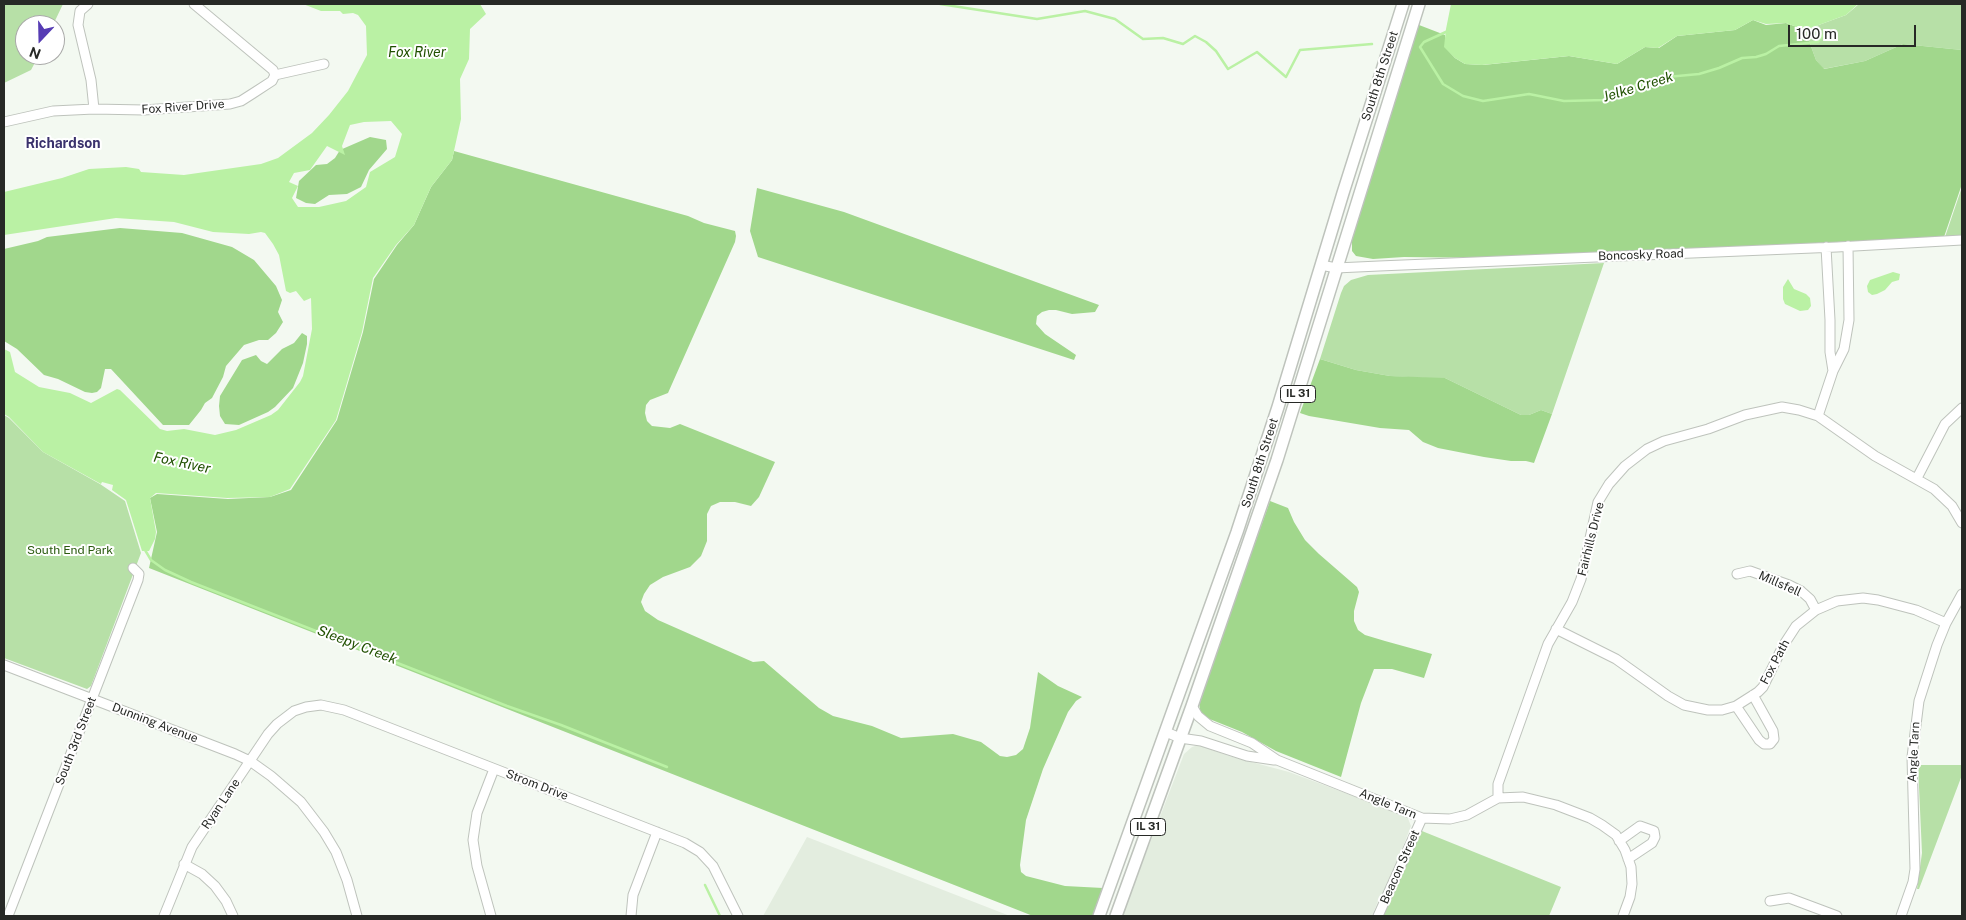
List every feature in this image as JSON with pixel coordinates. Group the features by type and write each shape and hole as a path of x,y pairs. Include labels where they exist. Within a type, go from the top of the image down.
{"main road":[{"name":"South 8th Street","path":"1099,916 1240,523 1403,4"},
{"name":"South 8th Street","path":"1116,916 1192,706 1277,460 1419,4"}],"street":[{"path":"88,4 80,11 78,25 91,80 94,109"},
{"path":"194,4 273,70 275,74 324,64"},
{"name":"Fox River Drive","path":"4,122 50,111 94,109 144,110 230,104 241,101 252,94 272,80 275,74"},
{"name":"Boncosky Road","path":"1321,265 1336,268 1826,248 1962,240"},
{"path":"1848,246 1849,320 1844,349 1833,371 1818,416 1875,456 1917,478 1942,495 1952,506 1962,523"},
{"path":"1826,248 1830,352 1833,371"},
{"name":"Fairhills Drive","path":"1498,798 1498,784 1548,644 1572,602 1581,580 1598,502 1609,484 1625,466 1647,449 1664,441 1708,429 1745,414 1782,407 1802,410 1818,416"},
{"path":"1917,478 1945,424 1962,408"},
{"name":"South 3rd Street","path":"8,916 139,578 138,572 133,568"},
{"name":"Millsfell","path":"1737,574 1750,571 1789,585 1801,591 1810,599 1816,610"},
{"name":"Angle Tarn","path":"1901,916 1913,882 1915,869 1912,757 1915,723 1924,682 1946,623 1962,594"},
{"name":"Fox Path","path":"1556,629 1616,659 1668,696 1684,705 1708,710 1722,710 1736,706 1763,687 1783,646 1796,626 1816,610 1847,598 1863,598 1916,610 1946,623"},
{"name":"Dunning Avenue","path":"4,665 219,747 250,761 294,795 324,832 343,871 357,916"},
{"path":"1736,706 1759,740 1764,744 1770,744 1774,739 1773,731 1753,695"},
{"name":"Strom Drive","path":"300,709 318,705 337,708 688,844 704,856 716,871 738,916"},
{"name":"Angle Tarn","path":"1192,706 1198,716 1210,726 1252,743 1277,760 1422,818 1450,819 1467,815 1498,798 1523,797 1556,804 1602,824 1616,836 1626,850 1632,884 1630,898 1623,916"},
{"name":"Ryan Lane","path":"164,916 184,864 198,839 274,727 288,715 300,709"},
{"name":"Angle Tarn","path":"1166,732 1180,738 1201,740 1247,756 1277,760"},
{"path":"491,916 477,866 473,840 477,813 494,768"},
{"name":"Beacon Street","path":"1378,916 1422,818"},
{"path":"1619,841 1640,826 1654,831 1655,837 1652,843 1628,859"},
{"path":"631,916 632,898 657,832"},
{"path":"184,864 202,874 215,886 226,901 233,916"},
{"path":"1770,901 1789,898 1836,916"}],"shaded area":[{"path":"1753,20 1766,25 1786,23 1805,30 1816,60 1824,69 1865,61 1903,44 1962,50 1962,184 1944,237 1493,258 1404,257 1373,259 1356,256 1352,251 1352,234 1419,25 1445,35 1445,47 1455,58 1465,64 1483,65 1569,56 1617,64 1645,47 1659,48 1677,36 1735,30"},
{"path":"370,137 386,140 387,149 369,170 361,187 347,194 329,195 315,204 306,203 296,198 299,181 316,165 327,164 335,158 340,150"},
{"path":"454,151 688,216 704,223 735,231 735,242 668,393 650,400 646,405 645,413 647,421 652,426 670,428 680,424 775,462 759,497 751,506 735,502 720,502 711,506 707,514 707,541 701,556 690,567 663,577 650,585 641,602 645,611 658,620 753,662 764,661 819,708 833,716 872,726 901,738 953,734 981,742 1000,756 1016,755 1023,749 1030,728 1038,672 1058,686 1082,697 1076,701 1068,712 1043,769 1026,820 1020,865 1021,872 1026,876 1065,886 1103,888 1093,916 1033,916 149,568 157,532 150,498 157,494 228,499 270,497 291,490 337,420 363,332 374,279 397,245 414,225 431,187 452,160"},
{"path":"757,188 844,212 1099,305 1095,312 1072,314 1049,310 1037,316 1036,324 1045,334 1076,355 1074,360 758,257 750,231"},
{"path":"120,228 182,233 232,247 254,260 276,286 282,300 278,312 283,322 276,333 268,340 259,340 244,345 226,366 223,377 212,398 205,403 189,425 163,425 111,369 105,369 101,388 97,392 85,392 58,379 44,375 17,349 4,341 4,249 47,237"},
{"path":"302,333 307,336 307,344 303,363 293,388 268,412 239,425 225,424 220,416 220,396 242,360 256,355 267,364 282,349 294,343"},
{"path":"1320,359 1356,370 1390,376 1445,378 1521,415 1529,415 1541,410 1552,414 1534,463 1484,457 1438,448 1423,442 1409,430 1380,428 1300,413"},
{"path":"1270,501 1288,508 1305,540 1357,587 1359,592 1354,611 1354,621 1358,630 1365,635 1432,654 1424,678 1392,669 1374,669 1361,703 1341,777 1276,751 1242,732 1207,718 1200,712 1199,700"},
{"path":"1198,745 1229,756 1289,772 1407,816 1411,826 1385,893 1378,901 1372,916 1122,916 1184,754 1192,747"},
{"path":"807,837 1010,916 763,916"}],"green space":[{"path":"4,4 63,4 58,15 15,15 15,65 34,65 31,70 4,83"},
{"path":"1859,4 1962,4 1962,50 1903,44 1865,61 1823,69 1816,60 1805,30 1846,15"},
{"path":"1962,187 1962,236 1945,237"},
{"path":"1604,263 1552,414 1541,410 1529,415 1521,415 1445,378 1390,376 1356,370 1320,359 1341,293 1344,286 1351,280 1368,275"},
{"name":"South End Park","path":"4,415 43,452 100,484 125,501 141,553 91,686 87,689 4,658"},
{"path":"1918,765 1962,765 1962,775 1919,889 1917,889 1922,853"},
{"path":"1417,829 1561,887 1549,916 1382,916"}],"water":[{"name":"Fox River","path":"303,4 480,4 486,14 470,29 469,59 460,79 461,119 452,160 431,187 414,225 396,245 373,278 362,332 336,420 290,489 270,497 227,498 156,493 150,498 156,532 155,539 149,551 142,551 126,500 112,490 113,485 102,482 101,484 43,452 4,414 4,349 10,352 15,372 39,387 70,393 91,403 117,389 160,429 167,431 184,429 215,435 236,430 271,415 278,410 300,382 303,376 312,329 311,298 304,301 296,291 290,293 286,291 279,255 265,233 213,232 174,222 116,218 4,235 4,192 62,178 89,169 126,167 139,169 141,172 184,175 261,164 278,158 312,133 329,115 348,91 367,55 366,26 358,15 353,13 343,14 340,11 321,11","holes":["391,121 402,134 395,157 370,172 366,187 346,201 319,207 298,207 292,198 298,186 289,182 294,173 310,170 327,146 345,155 342,146 350,125 364,122"]},
{"path":"1451,4 1858,4 1846,15 1805,30 1786,23 1766,24 1753,20 1735,30 1677,36 1658,48 1645,47 1617,64 1569,56 1482,65 1465,64 1455,58 1444,47"},
{"path":"1893,272 1900,274 1899,280 1892,282 1885,290 1877,294 1872,295 1868,292 1867,286 1870,280"},
{"path":"1788,279 1794,289 1806,294 1810,298 1811,306 1808,310 1800,311 1785,304 1783,287"}],"waterway":[{"path":"940,4 1037,19 1085,11 1115,19 1143,39 1163,38 1183,44 1195,36 1206,42 1216,51 1228,69 1257,52 1286,77 1300,50 1372,44"},
{"name":"Jelke Creek","path":"1448,31 1424,42 1420,47 1443,84 1463,96 1483,101 1529,94 1564,101 1605,100 1626,88 1667,77 1699,74 1742,58 1766,54 1779,46 1818,42 1822,36 1812,25"},
{"name":"Sleepy Creek","path":"145,550 151,560 165,570 191,582 667,767"},
{"name":"Sleepy Creek","path":"705,885 720,916"}],"district":[{"name":"Richardson","path":"63,144"}]}
